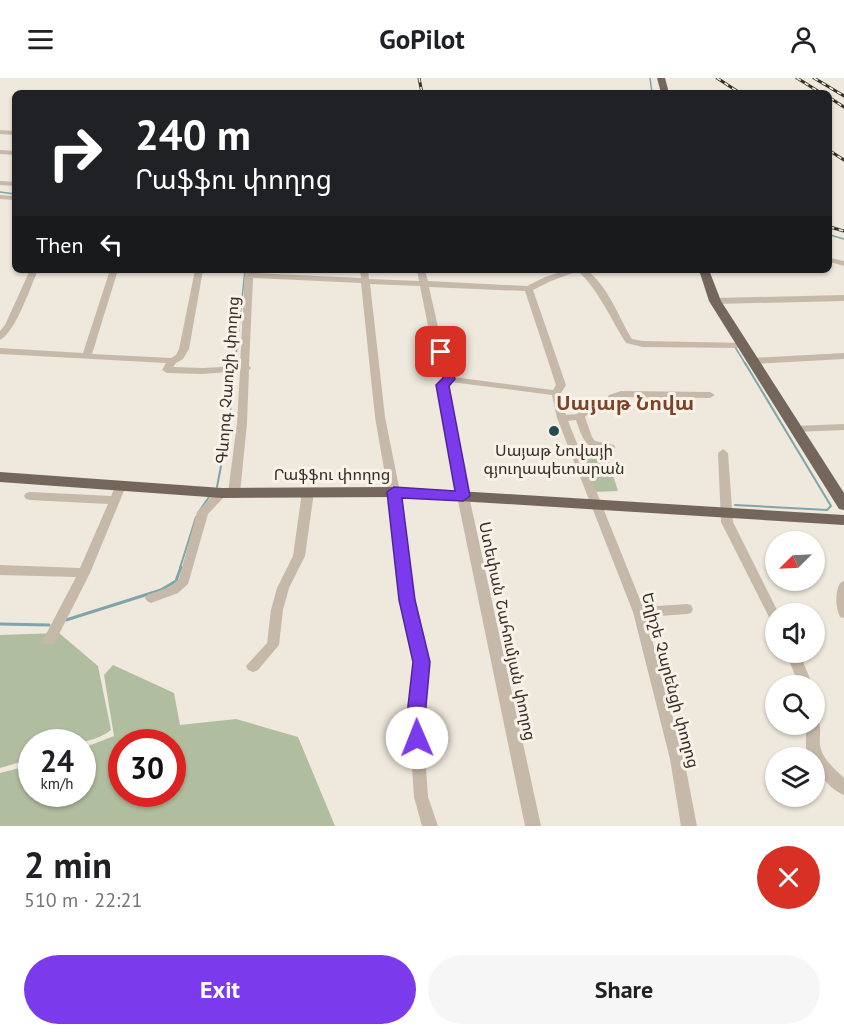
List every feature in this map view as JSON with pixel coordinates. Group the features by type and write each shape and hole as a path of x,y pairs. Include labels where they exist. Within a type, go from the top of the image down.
{"main road":[{"path":"705,273 715,301 844,505"},
{"name":"Րաֆֆու փողոց","path":"0,477 228,493 394,492 844,520"}],"street":[{"path":"0,338 9,325 33,273"},
{"path":"87,356 113,273"},
{"path":"0,351 172,361 180,357 184,349 198,273"},
{"name":"Գևորգ Չաուշի փողոց","path":"228,493 246,368 249,273"},
{"path":"288,273 422,276 528,289 566,273"},
{"path":"586,273 604,297 629,341 643,344 742,345"},
{"path":"365,275 380,417 394,492 407,600 422,662 417,706 417,738 421,797 430,826"},
{"name":"Ստեփան Շահումյան փողոց","path":"422,276 435,336 449,379 442,385 463,496 533,826"},
{"name":"Եղիշե Չարենցի փողոց","path":"528,289 561,385 556,393 562,418 639,612 677,759 689,826"},
{"path":"715,301 844,298"},
{"path":"751,361 844,356"},
{"path":"172,361 167,370 203,371 246,368"},
{"path":"449,379 556,393"},
{"path":"562,418 580,417 584,412 605,409 612,397 621,394 710,395"},
{"path":"580,417 590,444 594,447 610,447"},
{"path":"795,429 844,427"},
{"path":"723,453 727,522 767,603"},
{"path":"49,640 84,573 121,486"},
{"path":"253,666 273,645 277,610 283,588 299,556 308,492"},
{"path":"151,598 174,590 184,581 203,512 228,493"},
{"path":"30,496 114,500"},
{"path":"0,570 84,573"},
{"path":"844,586 842,590 844,613"},
{"path":"639,612 687,609"},
{"path":"813,735 813,748 824,767 844,788"}],"green space":[{"path":"606,453 618,491 594,492 583,454"},
{"path":"59,633 98,666 111,729 96,738 96,729 18,729 18,763 0,768 0,635"},
{"path":"113,665 174,693 180,725 236,719 298,737 335,826 0,826 0,773 18,768 18,807 96,807 96,743 108,738 108,807 186,807 186,729 113,729 104,675"}],"waterway":[{"path":"650,78 652,90"},
{"path":"0,192 12,194"},
{"path":"832,236 844,239"},
{"path":"235,365 245,273"},
{"path":"735,347 746,365"},
{"path":"735,505 827,510 831,506 745,363"},
{"path":"217,487 228,429 235,369"},
{"path":"200,510 209,497"},
{"path":"180,568 196,517"},
{"path":"66,620 161,590 176,581 181,567"},
{"path":"0,624 49,625"}],"railway":[{"path":"419,78 421,90"},
{"path":"717,78 735,90"},
{"path":"797,78 816,90"},
{"path":"814,78 844,96"},
{"path":"832,99 844,107"},
{"path":"832,152 844,160"},
{"path":"832,228 844,231"}],"place":[{"name":"Սայաթ Նովայի գյուղապետարան","path":"554,431"}],"district":[{"name":"Սայաթ Նովա","path":"625,403"}],"route":[{"path":"417,738 417,706 422,662 407,600 394,492 463,496 442,385 449,379 441,352"}]}
